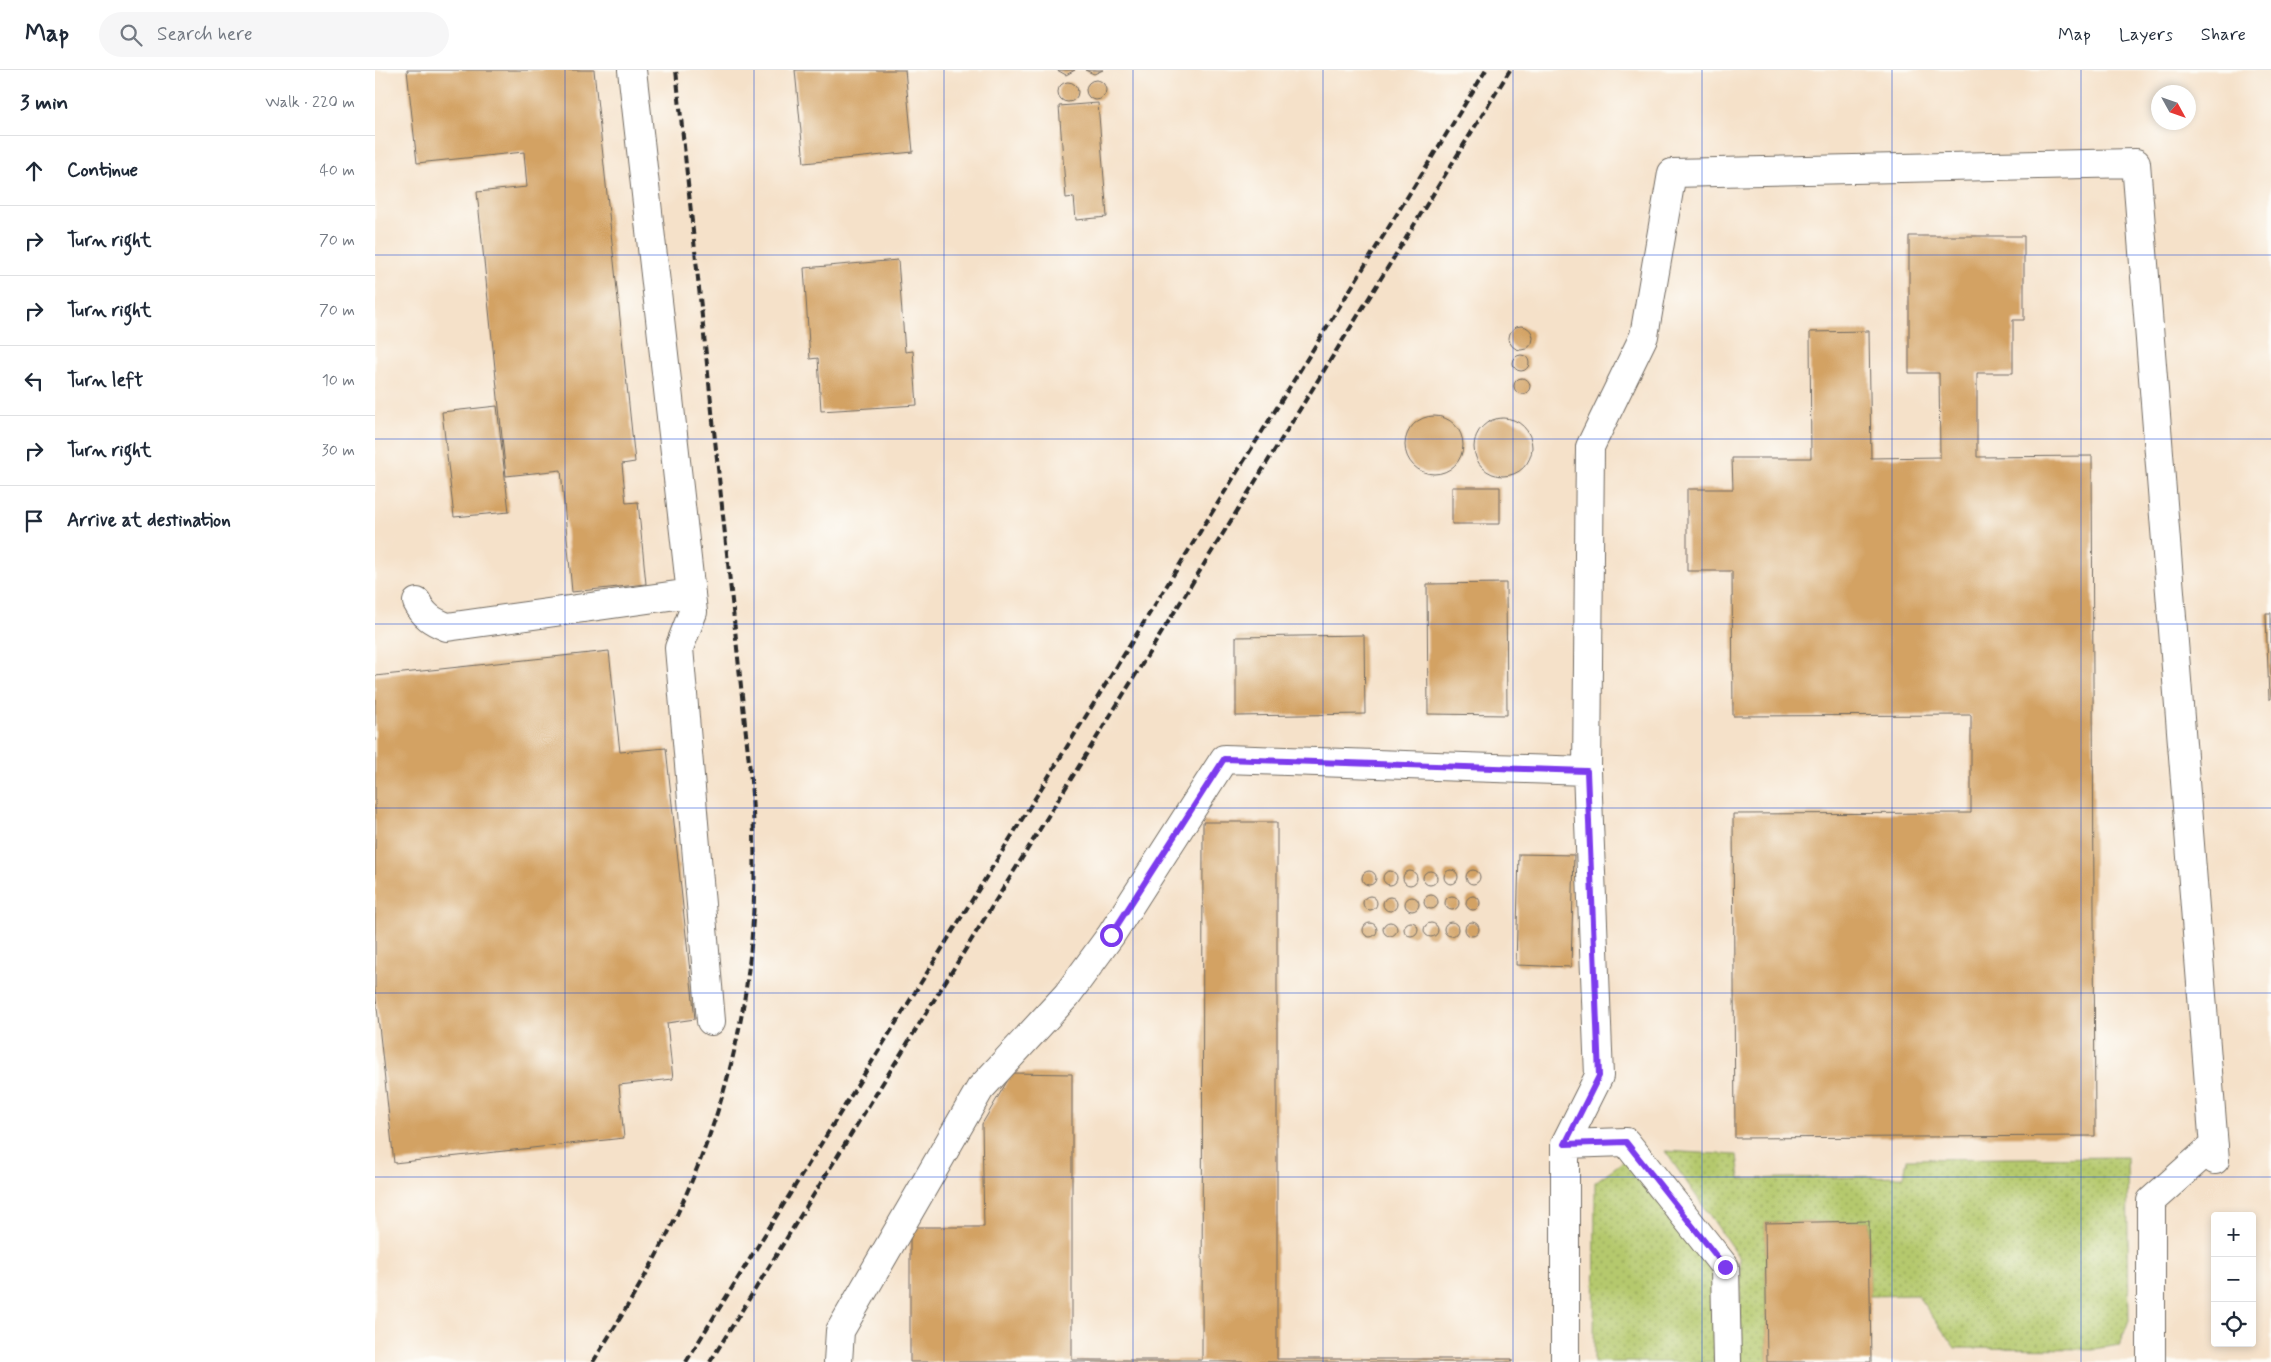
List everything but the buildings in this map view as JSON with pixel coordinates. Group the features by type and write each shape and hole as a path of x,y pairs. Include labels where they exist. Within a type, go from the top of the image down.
{"lane":[{"path":"632,70 693,612 679,648 711,1021"},
{"path":"1565,1362 1565,1144 1599,1076 1587,771 1591,447 1645,336 1672,173 2136,162 2215,1152 2151,1201 2151,1362"},
{"path":"417,602 423,613 432,622 447,627 691,593"},
{"path":"839,1362 840,1331 980,1089 1067,995 1111,935 1224,759 1587,771"},
{"path":"1565,1144 1626,1142 1725,1267 1727,1362"}],"green space":[{"path":"1665,1151 1737,1155 1740,1179 1904,1176 1907,1159 2127,1157 2129,1321 2120,1345 2093,1349 1955,1348 1917,1295 1870,1296 1869,1221 1765,1223 1767,1362 1741,1362 1740,1259"},
{"path":"1625,1160 1717,1278 1715,1362 1594,1362 1595,1182"}],"railway":[{"path":"593,1362 661,1247 702,1155 720,1103 734,1051 751,947 754,893 751,781 676,70"},
{"path":"686,1362 1486,70"},
{"path":"710,1362 1510,70"}],"route":[{"path":"1111,935 1224,759 1587,771 1599,1076 1565,1144 1626,1142 1725,1267"}]}
